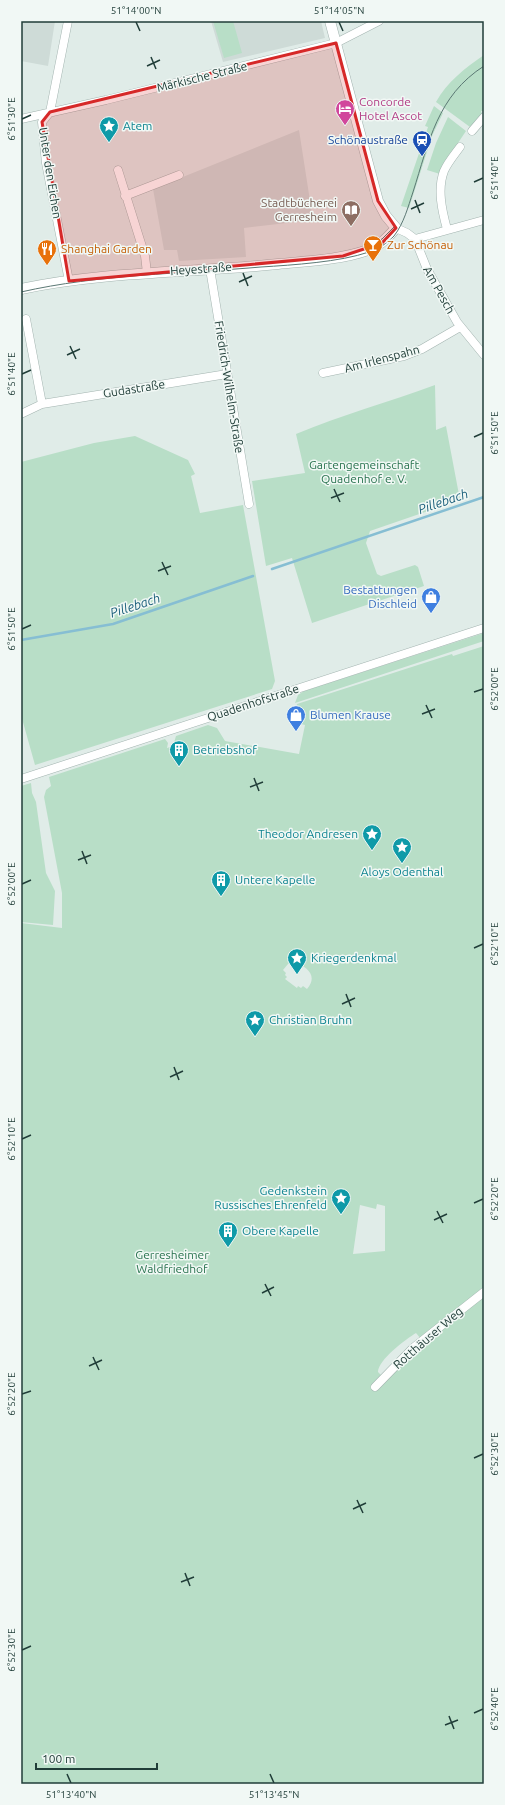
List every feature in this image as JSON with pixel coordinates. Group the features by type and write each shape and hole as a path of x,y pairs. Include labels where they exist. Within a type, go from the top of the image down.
{"street":[{"name":"Unter den Eichen","path":"68,21 50,112 42,122 45,155 68,280"},
{"path":"330,21 380,206 390,222 396,228 415,239 484,220"},
{"name":"Märkische Straße","path":"21,119 106,100 336,43 379,21"},
{"path":"472,131 484,117"},
{"path":"447,229 440,192 445,170 460,147"},
{"path":"118,170 145,256 147,273"},
{"path":"125,196 179,175"},
{"name":"Heyestraße","path":"21,289 68,280 270,265 354,254 368,250 382,243 396,228"},
{"name":"Am Pesch","path":"415,239 427,269 460,327 484,355"},
{"name":"Friedrich-Wilhelm-Straße","path":"210,269 249,504"},
{"path":"26,319 42,404"},
{"name":"Am Irlenspahn","path":"323,373 404,356 422,349 460,327"},
{"name":"Gudastraße","path":"21,414 42,404 227,374"},
{"name":"Quadenhofstraße","path":"21,779 484,628"},
{"name":"Rotthäuser Weg","path":"374,1387 413,1348 484,1292"}],"highlighted area":[{"path":"336,43 378,201 396,228 382,243 343,256 69,281 42,122 50,112"}],"shaded area":[{"path":"21,21 55,21 48,66 21,61"},
{"path":"211,21 321,21 325,38 223,62"},
{"path":"299,130 313,220 244,228 246,257 179,261 177,250 164,250 153,189"}],"green space":[{"path":"213,21 233,21 242,53 224,58"},
{"path":"484,55 484,111 481,111 482,114 470,127 436,102 445,88 457,76"},
{"path":"434,106 443,113 432,136 409,208 401,206 428,127 425,126"},
{"path":"448,117 466,131 442,167 440,174 427,170 436,143"},
{"name":"Gartengemeinschaft Quadenhof e. V.","path":"435,385 436,430 446,426 460,500 370,531 366,543 377,574 381,576 415,565 418,567 424,586 312,623 292,558 266,566 252,481 305,473 296,434"},
{"path":"135,436 188,460 195,474 191,476 200,513 243,505 275,681 272,689 35,765 21,715 21,462 94,443"},
{"path":"484,633 484,641 295,703 298,695 304,691"},
{"name":"Gerresheimer Waldfriedhof","path":"484,646 484,1784 21,1784 21,923 62,928 62,893 44,797 46,790 51,786 49,777 165,739 168,743 167,748 173,746 176,736 208,725 217,728 225,741 299,754 305,725 293,722 297,704 452,654 453,656","holes":["294,962 303,966 310,972 312,980 307,989 303,986 301,988 298,986 297,988 285,979 287,977 283,970 288,964","377,1204 385,1206 385,1251 353,1254 360,1205 376,1209","416,1333 421,1339 383,1377 378,1372 379,1367 387,1356"]},
{"path":"31,783 32,793 36,802 46,873 55,891 53,925 21,922 21,786"}],"waterway":[{"name":"Pillebach","path":"272,569 484,497"},
{"name":"Pillebach","path":"21,640 113,624 253,576"}],"tram line":[{"path":"21,292 81,281 316,262 344,258 376,249 394,236 403,220 430,138 445,106 455,91 468,78 484,66"},
{"path":"364,249 382,239 394,227"}],"place":[{"name":"Concorde Hotel Ascot","path":"345,126"},
{"name":"Atem","path":"109,143"},
{"name":"Schönaustraße","path":"422,157"},
{"name":"Stadtbücherei Gerresheim","path":"351,227"},
{"name":"Zur Schönau","path":"373,262"},
{"name":"Shanghai Garden","path":"47,266"},
{"name":"Bestattungen Dischleid","path":"431,614"},
{"name":"Blumen Krause","path":"296,732"},
{"name":"Betriebshof","path":"179,767"},
{"name":"Theodor Andresen","path":"372,851"},
{"name":"Aloys Odenthal","path":"402,864"},
{"name":"Untere Kapelle","path":"221,897"},
{"name":"Kriegerdenkmal","path":"297,975"},
{"name":"Christian Bruhn","path":"255,1037"},
{"name":"Gedenkstein Russisches Ehrenfeld","path":"341,1215"},
{"name":"Obere Kapelle","path":"228,1248"}]}
